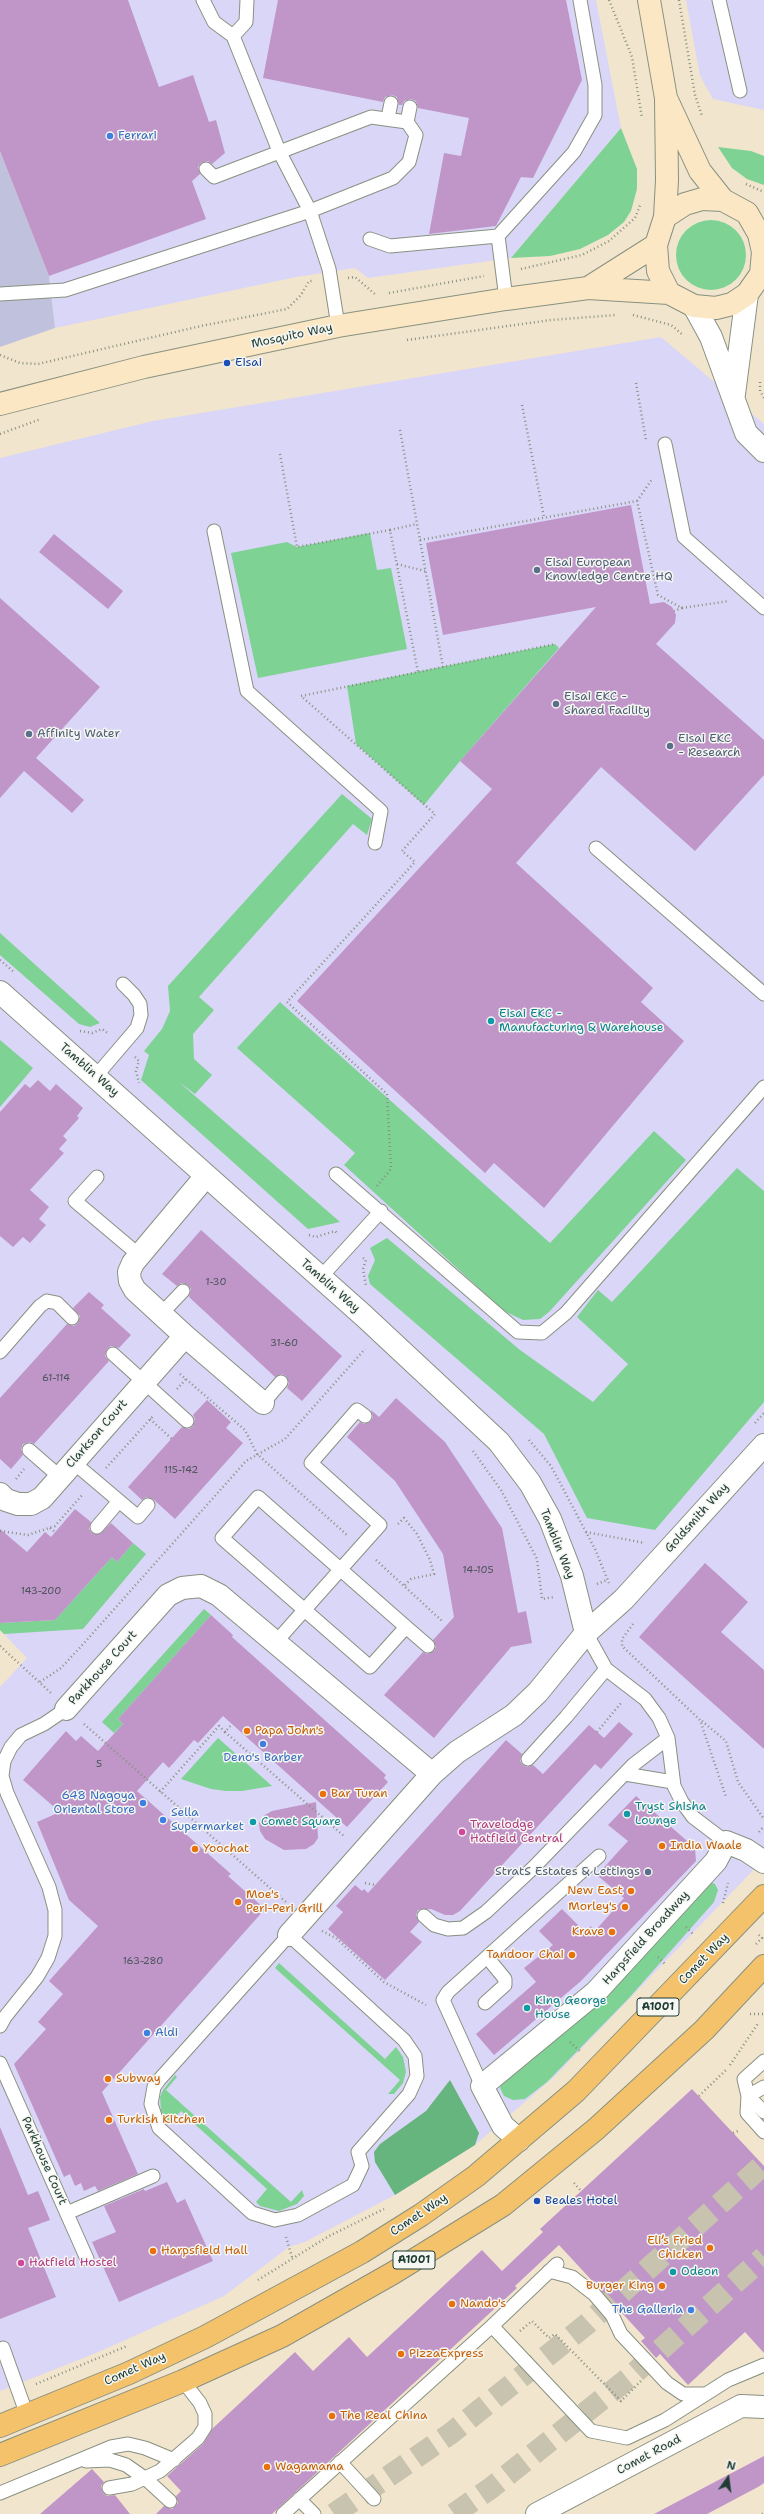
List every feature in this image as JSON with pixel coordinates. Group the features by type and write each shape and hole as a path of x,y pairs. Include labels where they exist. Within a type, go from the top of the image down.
{"main road":[{"name":"Comet Way","path":"0,2426 129,2373 205,2337 295,2290 421,2215 476,2176 576,2091 764,1896"},
{"name":"A1001","path":"0,2455 184,2381 282,2336 393,2273 503,2205 602,2124 704,2030 764,1966"}],"street":[{"path":"648,0 666,98 668,180 665,217 656,245 658,271 669,293 694,306 716,308 732,304 747,294 763,273 763,252 755,215 723,200 702,199 685,204 665,217"},
{"path":"666,98 700,171 723,200"},
{"name":"Mosquito Way","path":"588,288 656,245"},
{"name":"Mosquito Way","path":"0,404 144,367 338,326 506,299 588,288 669,293"},
{"path":"734,395 747,294"},
{"path":"694,306 711,337 734,395 746,433 764,451"},
{"name":"Tamblin Way","path":"0,992 370,1321 504,1448 530,1483 550,1519 572,1576 586,1633"},
{"path":"206,1176 139,1255 129,1272 130,1281 135,1290 184,1336 263,1403"},
{"name":"Clarkson Court","path":"0,1495 6,1500 18,1504 31,1504 42,1498 184,1336"},
{"name":"Goldsmith Way","path":"288,1935 432,1774 457,1752 514,1715 538,1692 586,1633 627,1596 764,1445"},
{"name":"Parkhouse Court","path":"66,1709 168,1595 182,1588 201,1586 210,1589 432,1774"},
{"path":"726,1842 746,1850 764,1862"},
{"name":"Harpsfield Broadway","path":"482,2086 596,1992 716,1861 726,1842"},
{"path":"482,2086 503,2126 519,2140"},
{"name":"Comet Road","path":"537,2514 741,2406 764,2407"}],"lane":[{"path":"203,0 214,22 233,36 279,150 310,211 329,269 338,326"},
{"path":"233,36 246,22 247,0"},
{"path":"370,239 390,246 498,236 574,152 595,115 595,85 580,0"},
{"path":"719,0 740,91"},
{"path":"388,118 391,103"},
{"path":"0,294 65,290 310,211 393,178 402,172 409,162 416,136 407,122 410,107"},
{"path":"206,169 214,177 279,150 371,117 388,118 407,122"},
{"path":"498,236 506,299"},
{"path":"665,444 684,536 764,608"},
{"path":"214,531 247,692 381,811 375,843"},
{"path":"596,848 764,994"},
{"path":"96,1076 137,1028 141,1015 140,1004 134,995 123,984"},
{"path":"336,1174 381,1211 518,1332 542,1332 566,1313 764,1087"},
{"path":"97,1178 75,1201 139,1255"},
{"path":"320,1278 381,1211"},
{"path":"161,1314 183,1291"},
{"path":"0,1352 40,1306 47,1301 56,1303 72,1318"},
{"path":"113,1354 187,1421"},
{"path":"263,1403 281,1382"},
{"path":"276,1643 380,1525 311,1463 357,1410 365,1416"},
{"path":"29,1450 118,1501 138,1517 148,1505"},
{"path":"406,1627 370,1667 222,1538 258,1497 341,1568 428,1646"},
{"path":"97,1527 118,1501"},
{"path":"586,1633 606,1668 645,1699 659,1718 668,1738 674,1782 682,1802 693,1817 726,1842"},
{"path":"528,1760 606,1668"},
{"name":"Parkhouse Court","path":"0,2026 4,2017 37,1977 48,1958 55,1930 55,1910 49,1886 6,1793 2,1776 4,1761 11,1747 21,1735 44,1724 66,1709"},
{"path":"424,1916 434,1925 448,1929 464,1928 486,1912 533,1868 624,1774 668,1738"},
{"path":"624,1774 674,1782"},
{"path":"482,2086 443,2000 448,1992 599,1856"},
{"path":"288,1935 404,2040 415,2056 417,2066 414,2086 409,2094 358,2152 362,2166 353,2184 298,2215 281,2220 263,2218 252,2213 158,2128 152,2112 151,2104 154,2087 159,2080 288,1935"},
{"path":"485,2003 505,1985 505,1979 487,1957"},
{"path":"764,2061 744,2079 748,2096 747,2113 764,2132"},
{"name":"Parkhouse Court","path":"0,2063 88,2260"},
{"path":"748,2096 764,2087"},
{"path":"748,2096 764,2112"},
{"path":"67,2213 153,2176"},
{"path":"278,2514 299,2499 492,2326 553,2267 572,2277 594,2294 612,2315 621,2334 667,2383 684,2394 707,2394"},
{"path":"492,2326 591,2431 628,2438 665,2420 728,2380 764,2365"},
{"path":"3,2348 27,2415"},
{"path":"109,2488 146,2479 174,2460 198,2438 205,2427 205,2414 200,2403 184,2381"},
{"path":"0,2494 111,2447 128,2444 145,2448 174,2460"},
{"path":"76,2463 110,2460 126,2464 146,2479 170,2501"},
{"path":"340,2462 374,2499"},
{"path":"299,2499 314,2514"}],"path":[{"path":"609,0 632,57 642,122"},
{"path":"679,0 695,95 703,122"},
{"path":"744,184 764,192"},
{"path":"355,277 374,295 502,273 582,255 609,241 635,218 642,199"},
{"path":"0,355 20,364 38,364 201,326 287,309 301,295 309,281"},
{"path":"403,341 551,320 623,314"},
{"path":"630,314 671,325 689,340"},
{"path":"636,383 648,448"},
{"path":"522,405 544,518"},
{"path":"0,434 44,418"},
{"path":"400,430 443,667"},
{"path":"280,454 297,547 417,524"},
{"path":"420,540 637,501 654,477 652,470"},
{"path":"637,501 658,595 682,608"},
{"path":"390,530 418,672"},
{"path":"397,564 426,572"},
{"path":"674,611 682,608 752,598"},
{"path":"366,1198 391,1169 387,1094 287,1002 415,862 402,851 435,814 301,696 555,644"},
{"path":"0,960 17,976"},
{"path":"76,1027 82,1032 92,1033 102,1029 111,1036"},
{"path":"134,1056 139,1061 136,1071 138,1082"},
{"path":"359,1343 370,1354"},
{"path":"40,1682 61,1668 76,1653 246,1461 285,1439 365,1348"},
{"path":"183,1382 186,1379"},
{"path":"150,1419 172,1439"},
{"path":"470,1447 501,1490 537,1559"},
{"path":"0,1495 29,1464"},
{"path":"394,1529 404,1518 417,1534 430,1560 434,1574 411,1579 404,1586"},
{"path":"50,1528 55,1532"},
{"path":"586,1532 650,1544"},
{"path":"376,1560 442,1621"},
{"path":"627,1596 639,1615 622,1639 622,1646 700,1720 726,1741 738,1782 764,1819"},
{"path":"0,1646 40,1682 66,1709 160,1792 319,1930 336,1938 384,1982 424,2005 443,2000"},
{"path":"700,1720 726,1798"},
{"path":"225,1732 232,1724"},
{"path":"160,1792 219,1726 362,1852"},
{"path":"719,1907 724,1902 730,1869 746,1850"},
{"path":"689,1939 699,1929"},
{"path":"661,1968 670,1959"},
{"path":"699,2096 727,2069 759,2022"},
{"path":"576,2058 587,2047"},
{"path":"574,2183 582,2191"},
{"path":"253,2284 292,2257 385,2208"},
{"path":"281,2220 292,2257"},
{"path":"504,2314 520,2332 532,2321 549,2338 555,2334 621,2401 653,2368"},
{"path":"18,2391 134,2343"}],"shaded area":[{"path":"0,0 596,0 621,128 511,258 368,278 355,268 296,277 55,328 49,276 0,151"},
{"path":"686,0 764,0 764,110 713,99 700,76"},
{"path":"0,151 49,276 55,328 0,347"},
{"path":"661,337 764,424 764,1859 554,2077 475,2145 395,2195 305,2242 289,2247 224,2296 96,2353 0,2391 0,1687 27,1658 0,1630 0,458 153,421"}],"green space":[{"path":"621,128 637,169 637,189 631,211 624,222 608,235 580,249 550,256 511,258"},
{"path":"718,147 751,151 764,156 764,185 747,179 732,168"},
{"path":"711,220 724,223 736,230 743,242 746,255 743,268 736,280 724,287 711,290 698,287 686,280 679,268 676,255 679,242 686,230 698,223"},
{"path":"370,533 377,570 391,568 407,649 258,678 231,553 287,542 297,547"},
{"path":"555,644 559,648 460,761 424,805 356,744 347,686"},
{"path":"342,794 372,819 367,835 353,824 199,997 214,1010 193,1034 194,1059 212,1075 195,1094 179,1082 340,1222 308,1229 141,1080 149,1055 144,1051 162,1029 170,1011 168,986"},
{"path":"0,933 100,1023 90,1027 79,1024 0,955"},
{"path":"280,1002 550,1243 654,1131 686,1160 549,1312 540,1319 523,1320 504,1311 344,1165 355,1153 237,1048"},
{"path":"0,1040 33,1068 0,1107"},
{"path":"737,1168 764,1191 764,1402 655,1530 587,1518 544,1434 370,1284 368,1276 375,1260 370,1248 387,1238 520,1350 593,1402 628,1364 577,1317 598,1290 612,1302"},
{"path":"133,1543 146,1554 83,1629 4,1634 0,1630 0,1623 55,1620 112,1557 117,1562"},
{"path":"204,1609 211,1615 118,1719 123,1724 114,1733 102,1722"},
{"path":"218,1738 272,1786 242,1791 226,1791 211,1789 181,1779"},
{"path":"711,1882 715,1884 718,1890 714,1902 629,1998 547,2082 525,2099 513,2100 504,2096 500,2088 505,2077"},
{"path":"279,1963 385,2059 396,2047 403,2057 406,2072 403,2083 394,2094 388,2094 400,2080 275,1968"},
{"path":"175,2075 177,2077 166,2090 291,2202 302,2190 304,2196 297,2204 279,2211 260,2206 256,2202 267,2189 181,2111 169,2124 161,2111 160,2097 163,2090"},
{"path":"450,2080 479,2133 475,2145 395,2195 375,2162 374,2152 380,2144 426,2111"}],"building":[{"name":"Ferrari","path":"0,0 128,0 159,87 193,75 209,122 216,120 225,153 212,164 208,161 201,163 198,167 200,174 192,181 206,219 49,276 0,151"},
{"path":"278,0 566,0 582,80 533,178 521,177 496,226 429,234 444,153 461,156 469,118 418,108 416,101 411,99 404,101 402,105 399,105 397,97 392,95 385,97 383,102 263,78"},
{"path":"631,505 650,604 664,602 672,607 676,615 675,623 656,644 764,740 764,775 695,851 601,767 516,863 653,988 641,1002 684,1041 544,1208 494,1163 485,1173 297,1001 492,789 460,761 596,607 443,635 426,543"},
{"path":"54,534 123,591 108,609 39,552"},
{"name":"Affinity Water","path":"0,598 100,687 36,758 84,800 72,813 24,771 0,798"},
{"path":"38,1080 50,1091 56,1084 83,1108 77,1116 79,1118 63,1136 67,1140 59,1149 64,1153 30,1190 49,1207 39,1219 46,1225 30,1243 23,1237 13,1247 0,1236 0,1112 25,1084 30,1088"},
{"path":"201,1230 342,1356 302,1401 287,1388 289,1383 286,1376 282,1374 275,1377 189,1297 191,1289 188,1285 181,1283 177,1286 162,1274"},
{"path":"89,1292 104,1305 101,1308 131,1335 119,1348 111,1346 107,1349 105,1356 109,1361 34,1444 30,1442 23,1444 21,1449 23,1455 11,1469 0,1459 0,1398 67,1324 74,1326 78,1323 80,1316 73,1308"},
{"path":"396,1398 445,1442 502,1528 518,1613 526,1611 532,1643 511,1647 434,1738 384,1695 423,1652 427,1654 434,1651 436,1647 433,1640 454,1617 443,1554 395,1481 347,1437 360,1422 364,1424 371,1421 373,1417 371,1410 379,1417"},
{"path":"207,1400 231,1422 226,1428 243,1443 175,1519 153,1499 146,1497 142,1500 128,1487 182,1427 189,1429 193,1426 195,1419 193,1415"},
{"path":"75,1509 91,1522 89,1529 92,1533 100,1534 111,1523 133,1543 117,1562 112,1557 55,1620 0,1623 0,1529 27,1552 45,1532 51,1537"},
{"path":"705,1563 748,1602 721,1632 764,1670 764,1749 639,1637"},
{"path":"211,1615 233,1635 232,1637 386,1775 384,1778 388,1782 347,1827 223,1716 198,1743 194,1740 169,1768 163,1762 137,1791 231,1874 228,1876 265,1909 102,2092 138,2174 98,2191 95,2186 84,2191 81,2183 75,2186 70,2174 64,2177 14,2064 46,2029 38,2022 63,1994 49,1981 98,1926 69,1900 37,1822 60,1812 23,1780 66,1731 76,1741 81,1736 98,1751 123,1724 118,1719"},
{"name":"Travelodge Hatfield Central","path":"619,1722 633,1734 601,1769 595,1764 460,1911 453,1915 445,1915 431,1909 418,1910 416,1915 419,1922 410,1932 422,1942 385,1980 328,1929 343,1912 336,1906 355,1885 362,1891 364,1889 368,1893 506,1740 522,1754 520,1761 523,1765 527,1767 533,1765 543,1774 589,1725 604,1738"},
{"path":"636,1796 695,1848 696,1861 581,1981 494,2055 476,2034 536,1982 524,1968 553,1945 539,1931 562,1909 585,1932 591,1926 595,1931 624,1898 597,1875 628,1841 608,1825"},
{"path":"316,1802 318,1838 314,1844 306,1849 284,1850 265,1839 260,1831 259,1823 263,1816 272,1811"},
{"name":"The Galleria","path":"692,2089 764,2166 764,2353 745,2332 688,2385 660,2354 656,2358 641,2341 645,2338 559,2245 515,2286 517,2288 272,2514 156,2514 164,2506 172,2509 178,2503 176,2496 181,2491 167,2476 203,2444 213,2428 295,2352 313,2371 349,2337 367,2357 482,2250 502,2271 543,2232 540,2229"},
{"name":"Hatfield Hostel","path":"0,2127 28,2195 38,2191 50,2220 28,2228 56,2297 0,2319"},
{"name":"Harpsfield Hall","path":"167,2182 177,2203 185,2199 213,2261 119,2302 92,2242 116,2232 104,2206 144,2189 145,2191"},
{"path":"764,2456 764,2483 707,2514 654,2514"},
{"path":"92,2469 104,2482 101,2486 103,2493 107,2496 115,2495 130,2514 40,2514"}],"tunnel":[{"path":"334,2514 450,2434 587,2324 764,2164"},
{"path":"454,2514 491,2488 630,2377 764,2257"}],"place":[{"name":"Ferrari","path":"110,136"},
{"name":"Eisai","path":"227,363"},
{"name":"Eisai European Knowledge Centre HQ","path":"537,570"},
{"name":"Eisai EKC - Shared Facility","path":"556,704"},
{"name":"Affinity Water","path":"29,734"},
{"name":"Eisai EKC - Research","path":"670,746"},
{"name":"Eisai EKC - Manufacturing & Warehouse","path":"491,1021"},
{"name":"Papa John's","path":"247,1731"},
{"name":"Deno's Barber","path":"263,1744"},
{"name":"Bar Turan","path":"323,1794"},
{"name":"648 Nagoya Oriental Store","path":"143,1803"},
{"name":"Tryst Shisha Lounge","path":"627,1814"},
{"name":"Sella Supermarket","path":"163,1820"},
{"name":"Comet Square","path":"253,1822"},
{"name":"Travelodge Hatfield Central","path":"462,1832"},
{"name":"India Waale","path":"662,1846"},
{"name":"Yoochat","path":"195,1849"},
{"name":"StratS Estates & Lettings","path":"648,1872"},
{"name":"New East","path":"631,1891"},
{"name":"Moe's Peri-Peri Grill","path":"238,1902"},
{"name":"Morley's","path":"625,1907"},
{"name":"Krave","path":"612,1932"},
{"name":"Tandoor Chai","path":"572,1955"},
{"name":"King George House","path":"527,2008"},
{"name":"Aldi","path":"147,2033"},
{"name":"Subway","path":"108,2079"},
{"name":"Turkish Kitchen","path":"109,2120"},
{"name":"Beales Hotel","path":"537,2201"},
{"name":"Eli’s Fried Chicken","path":"710,2248"},
{"name":"Harpsfield Hall","path":"153,2251"},
{"name":"Hatfield Hostel","path":"21,2263"},
{"name":"Odeon","path":"673,2272"},
{"name":"Burger King","path":"662,2286"},
{"name":"Nando's","path":"452,2304"},
{"name":"The Galleria","path":"691,2310"},
{"name":"PizzaExpress","path":"401,2354"},
{"name":"The Real China","path":"332,2416"},
{"name":"Wagamama","path":"267,2467"}]}
